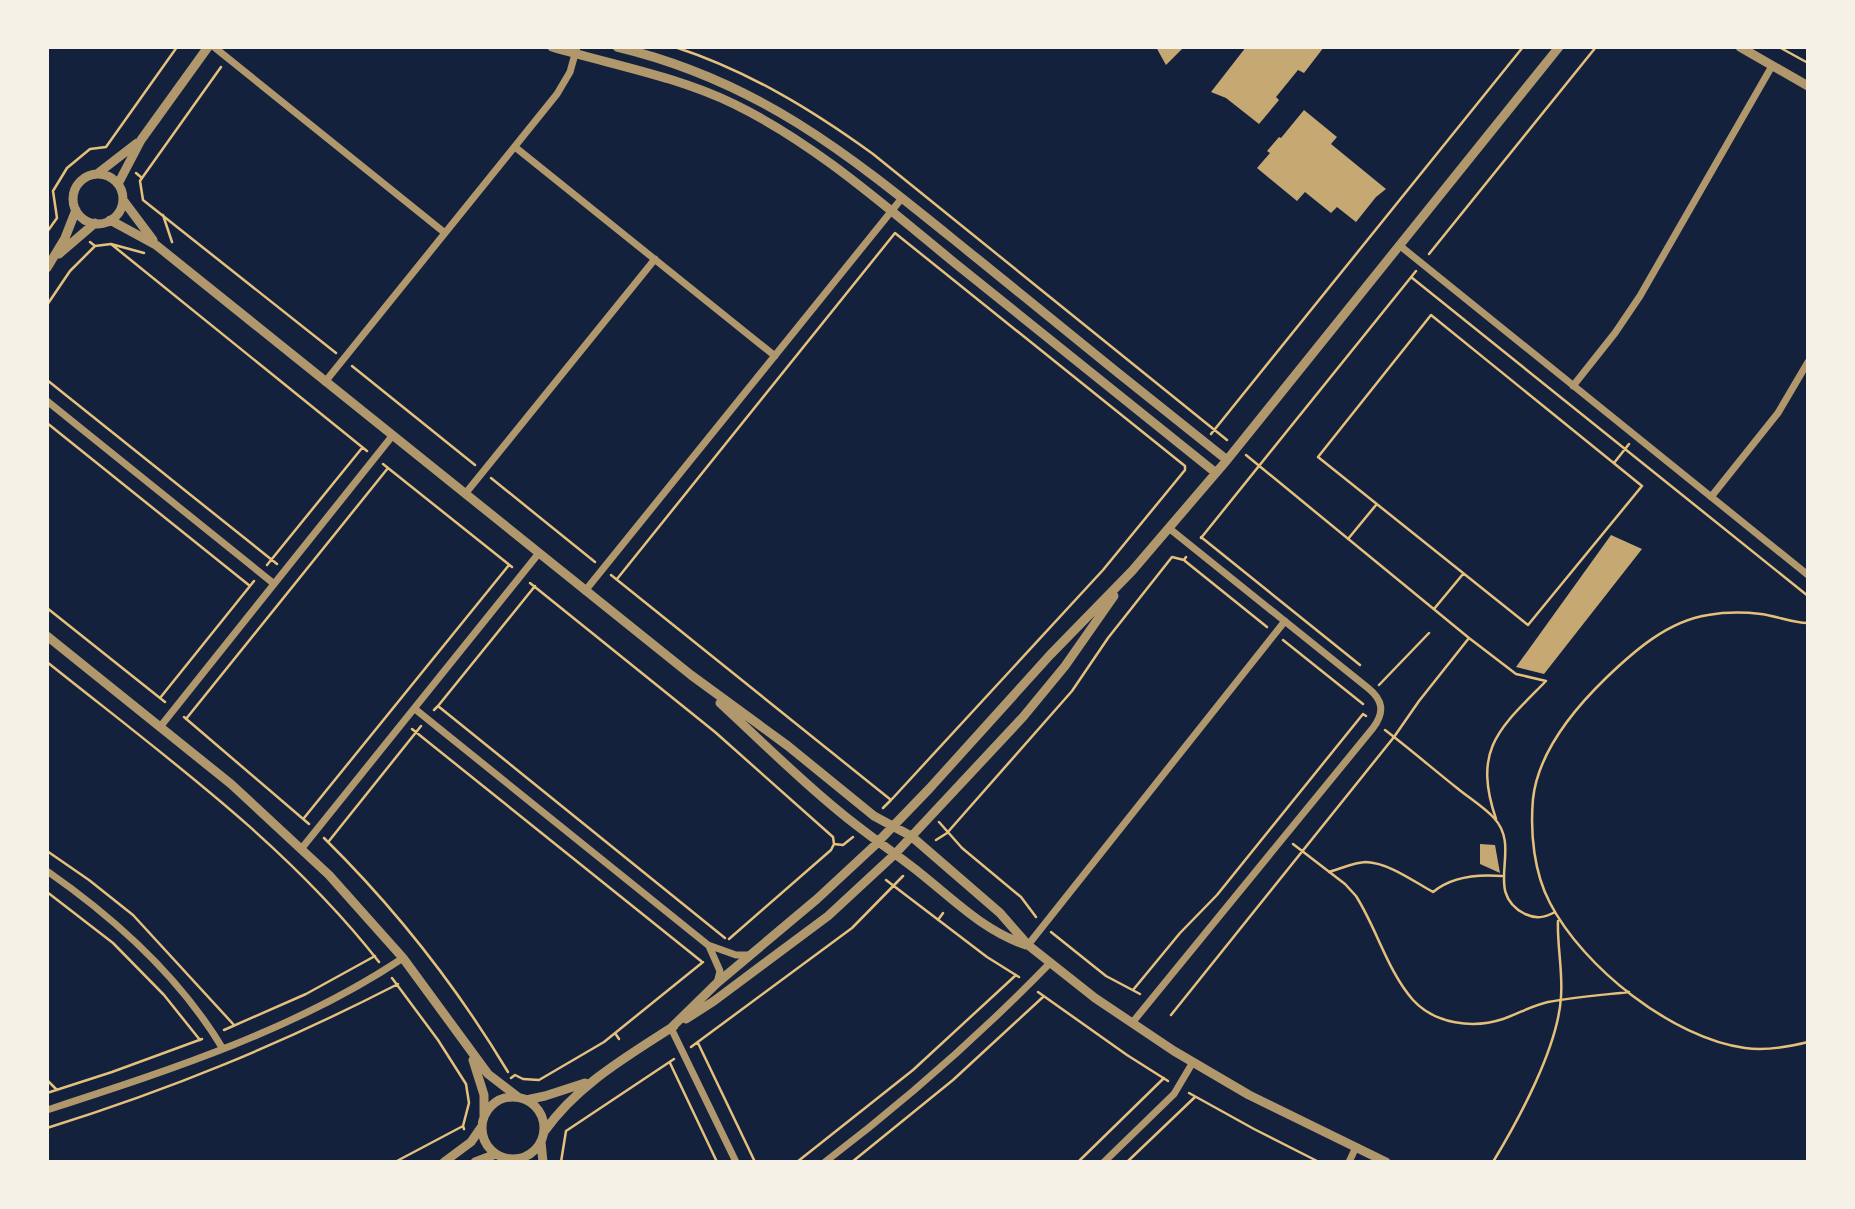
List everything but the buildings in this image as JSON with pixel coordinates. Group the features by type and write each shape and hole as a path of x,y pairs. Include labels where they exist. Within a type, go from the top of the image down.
{"street":[{"path":"118,184 141,140 208,47"},
{"path":"214,47 445,233"},
{"path":"552,47 576,50 673,80 733,103 805,145 891,211 1216,474"},
{"path":"617,47 672,62 721,81 760,99 826,139 1227,460"},
{"path":"1740,47 1808,86"},
{"path":"671,1028 717,983 844,875 877,843 974,741 1050,655 1132,571 1216,474 1558,48"},
{"path":"325,382 567,80 576,50"},
{"path":"1573,386 1640,296 1772,66"},
{"path":"97,174 141,140"},
{"path":"515,147 775,356"},
{"path":"55,257 75,210 73,196 79,183 90,175 97,174 105,175 118,184 123,200 156,245"},
{"path":"585,591 902,198"},
{"path":"47,268 55,257 94,223 110,220 119,212 123,200"},
{"path":"75,210 83,219 94,223"},
{"path":"110,220 156,245 691,675 788,746 874,816 911,836 1000,913 1028,945 1132,1023 1259,1100 1386,1162"},
{"path":"1399,245 1808,575"},
{"path":"465,494 654,259"},
{"path":"1711,498 1778,413 1808,362"},
{"path":"47,401 273,583"},
{"path":"160,727 393,435"},
{"path":"1132,1023 1376,724 1382,706 1373,692 1170,528"},
{"path":"302,848 540,553"},
{"path":"470,1052 484,1095 483,1137 496,1154 509,1160 526,1156 535,1150 559,1110 590,1082 714,1001 852,897 970,777 1023,717 1076,652 1132,571"},
{"path":"1028,945 1285,621"},
{"path":"47,636 231,784 302,848 363,910 403,958 470,1052 500,1086 522,1098 540,1113 543,1162"},
{"path":"691,675 790,768 877,843 920,872 964,911 1015,941 1028,945"},
{"path":"415,709 708,946 736,955 750,955"},
{"path":"47,871 103,913 140,946 205,1019 223,1049"},
{"path":"708,946 720,971 717,983"},
{"path":"47,1110 223,1049 344,993 403,958"},
{"path":"825,1162 934,1074 1051,963"},
{"path":"671,1028 736,1162"},
{"path":"1104,1162 1179,1087 1193,1062"},
{"path":"444,1162 471,1142 490,1107 498,1101 545,1096 590,1082"},
{"path":"1349,1162 1356,1147"},
{"path":"475,1162 496,1154"}],"path":[{"path":"106,147 177,47"},
{"path":"1204,442 1523,47"},
{"path":"1596,47 1411,277 1808,596"},
{"path":"1779,47 1808,64"},
{"path":"228,58 140,181 144,200 891,800"},
{"path":"47,232 57,218 54,191 67,168 90,149 106,147 119,158"},
{"path":"128,166 142,178"},
{"path":"163,215 175,260"},
{"path":"617,579 895,233 1185,466"},
{"path":"111,244 715,732 833,837 831,850 717,950"},
{"path":"47,305 70,271 95,246"},
{"path":"1431,315 1614,463 1642,486 1528,625 1318,457 1431,315"},
{"path":"47,380 298,581"},
{"path":"47,423 250,586"},
{"path":"1214,429 1516,674 1546,681 1502,727 1490,749 1488,768 1489,790 1507,854 1504,894 1517,910 1536,918 1547,917 1555,912"},
{"path":"1614,463 1636,436"},
{"path":"874,816 1103,570 1185,470 1193,455"},
{"path":"186,719 388,468"},
{"path":"1348,539 1376,505"},
{"path":"1202,537 1362,666"},
{"path":"304,819 509,565"},
{"path":"1434,609 1463,574"},
{"path":"438,706 535,586"},
{"path":"47,608 186,719 316,830 368,884 430,957 511,1078 515,1075 523,1079 539,1080 604,1042 702,962 390,711"},
{"path":"1808,624 1743,613 1705,615 1667,630 1631,655 1580,704 1544,760 1533,799 1534,848 1538,871 1558,918 1589,957 1629,992 1672,1021 1726,1044 1767,1049 1808,1042"},
{"path":"1133,990 1180,933 1217,895 1363,714 1363,704 1393,668 1413,652 1429,633"},
{"path":"1171,1015 1394,737 1469,638"},
{"path":"47,662 245,822 327,902 386,970 438,1040 466,1084 469,1103"},
{"path":"1363,714 1497,820"},
{"path":"931,815 962,848 1021,897 1044,925 1091,965 1149,1000"},
{"path":"834,844 843,845 861,829"},
{"path":"1284,837 1356,896 1402,984 1413,999 1431,1014 1460,1023 1479,1024 1502,1020 1545,1003 1629,992"},
{"path":"47,850 132,915 234,1026"},
{"path":"1329,872 1364,862 1374,863 1433,892 1462,878 1486,874 1504,876"},
{"path":"876,873 987,957 1127,1055 1195,1097 1319,1162"},
{"path":"47,891 113,943 164,995 200,1040"},
{"path":"939,920 943,913"},
{"path":"1493,1162 1518,1118 1547,1052 1561,1000 1558,918"},
{"path":"797,1162 905,1077 1016,975"},
{"path":"852,1162 943,1088 1043,996"},
{"path":"615,1033 619,1040"},
{"path":"698,1043 755,1162"},
{"path":"670,1063 717,1162"},
{"path":"1078,1162 1164,1079"},
{"path":"47,1080 57,1090"},
{"path":"1127,1162 1195,1097"},
{"path":"396,1162 463,1126"}]}
